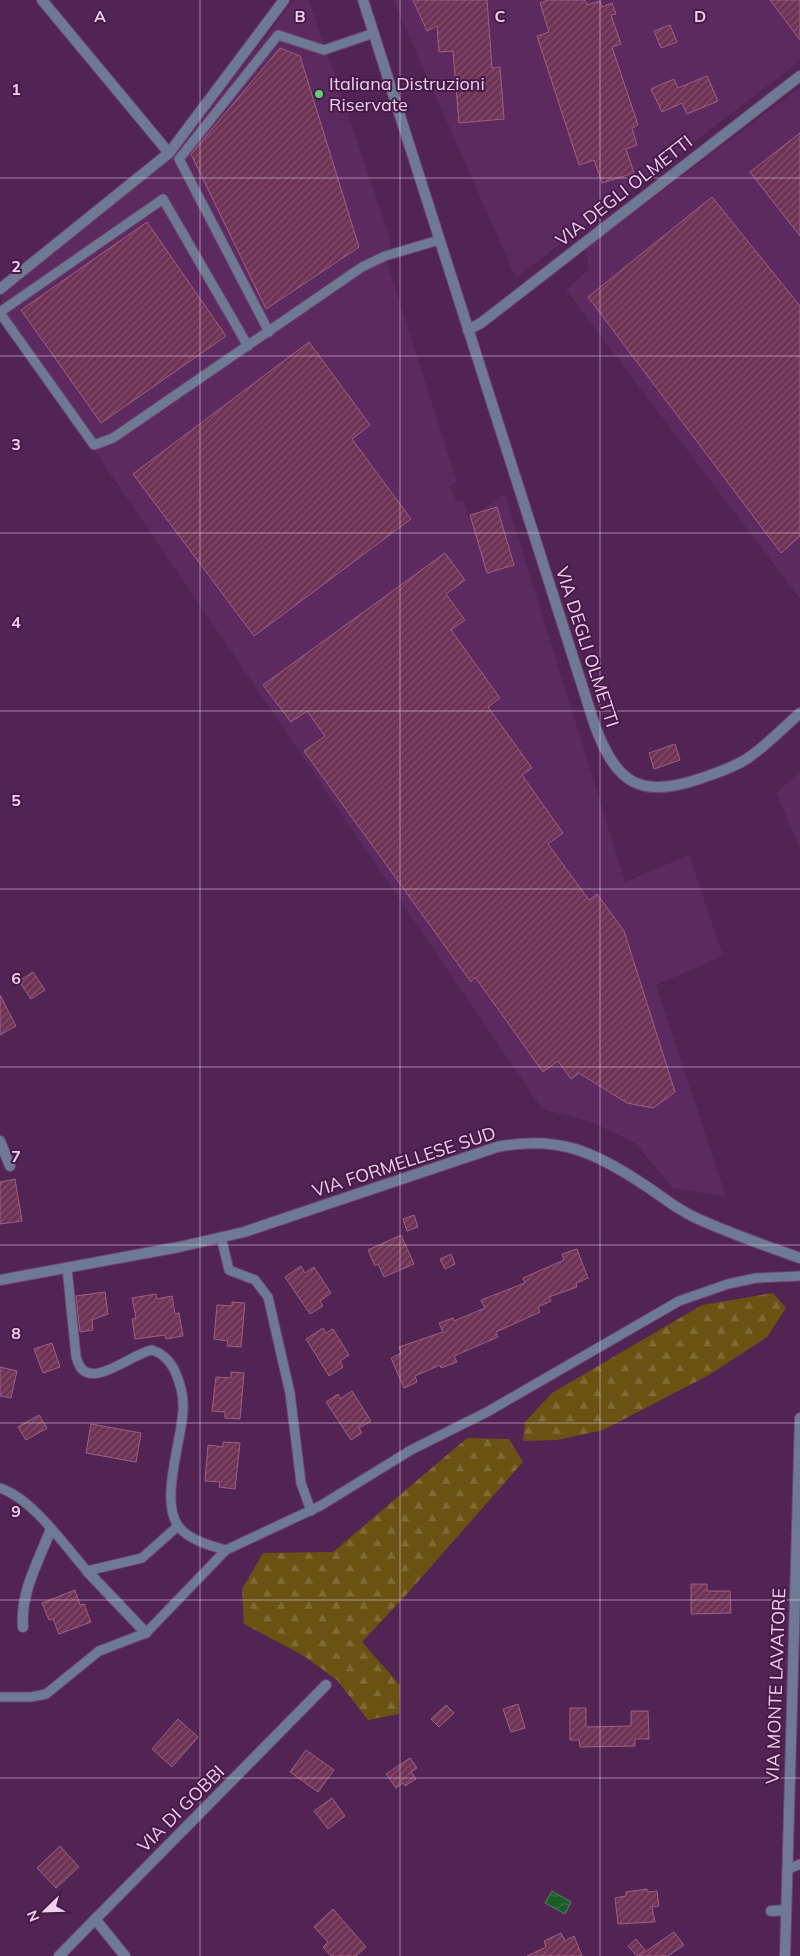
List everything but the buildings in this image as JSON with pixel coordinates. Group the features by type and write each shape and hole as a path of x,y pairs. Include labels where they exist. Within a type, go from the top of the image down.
{"street":[{"path":"42,0 169,152"},
{"path":"0,289 169,152 284,0"},
{"name":"VIA DEGLI OLMETTI","path":"363,0 595,726 606,754 617,770 625,777 646,786 659,788 686,783 741,762 800,713"},
{"name":"VIA DEGLI OLMETTI","path":"468,330 481,323 800,76"},
{"path":"0,1141 10,1166"},
{"name":"VIA FORMELLESE SUD","path":"0,1280 221,1238 244,1232 497,1147 540,1142 562,1144 601,1160 693,1216 800,1258"},
{"name":"VIA MONTE LAVATORE","path":"785,1956 800,1418"},
{"path":"23,1627 22,1610 27,1590 51,1529"},
{"path":"87,1571 146,1633"},
{"name":"VIA DI GOBBI","path":"59,1956 326,1685"},
{"path":"771,1911 786,1910"},
{"path":"96,1919 125,1956"}],"lane":[{"path":"269,332 179,158 278,35 324,50 374,33"},
{"path":"248,346 163,199 0,312 94,445 113,438 269,332 362,266 385,256 439,240"},
{"path":"221,1238 230,1270 255,1280 268,1297 290,1393 300,1483 311,1511"},
{"path":"67,1268 76,1356 81,1369 87,1373 100,1373 152,1350 167,1359 179,1380 183,1410 171,1499 178,1526 206,1545 226,1550"},
{"path":"0,1697 31,1697 46,1694 99,1651 146,1633 226,1550 311,1511 411,1450 487,1412 679,1301 728,1284 756,1278 800,1276"},
{"path":"0,1488 12,1492 51,1529 87,1571 142,1558 178,1526"},
{"path":"787,1870 800,1864"}],"shaded area":[{"path":"294,0 309,0 391,241 387,262 457,482 449,486 457,502 463,500 470,520 502,495 505,495 625,882 689,855 723,956 656,985 726,1197 673,1188 635,1143 589,1121 542,1109 0,311 3,294 167,163"},
{"path":"393,0 800,0 800,61 516,278"},
{"path":"800,87 800,599 566,290 589,269 586,249"},
{"path":"800,772 800,848 776,793"}],"green space":[{"path":"773,1293 786,1308 767,1337 709,1375 603,1430 557,1440 523,1441 525,1422 552,1393 702,1305"},
{"path":"467,1438 509,1439 523,1462 362,1642 400,1685 399,1714 368,1720 337,1680 304,1656 244,1624 242,1589 263,1553 333,1552"}],"water":[{"path":"552,1891 571,1902 565,1914 545,1903"}],"place":[{"name":"Italiana Distruzioni Riservate","path":"319,94"}]}
